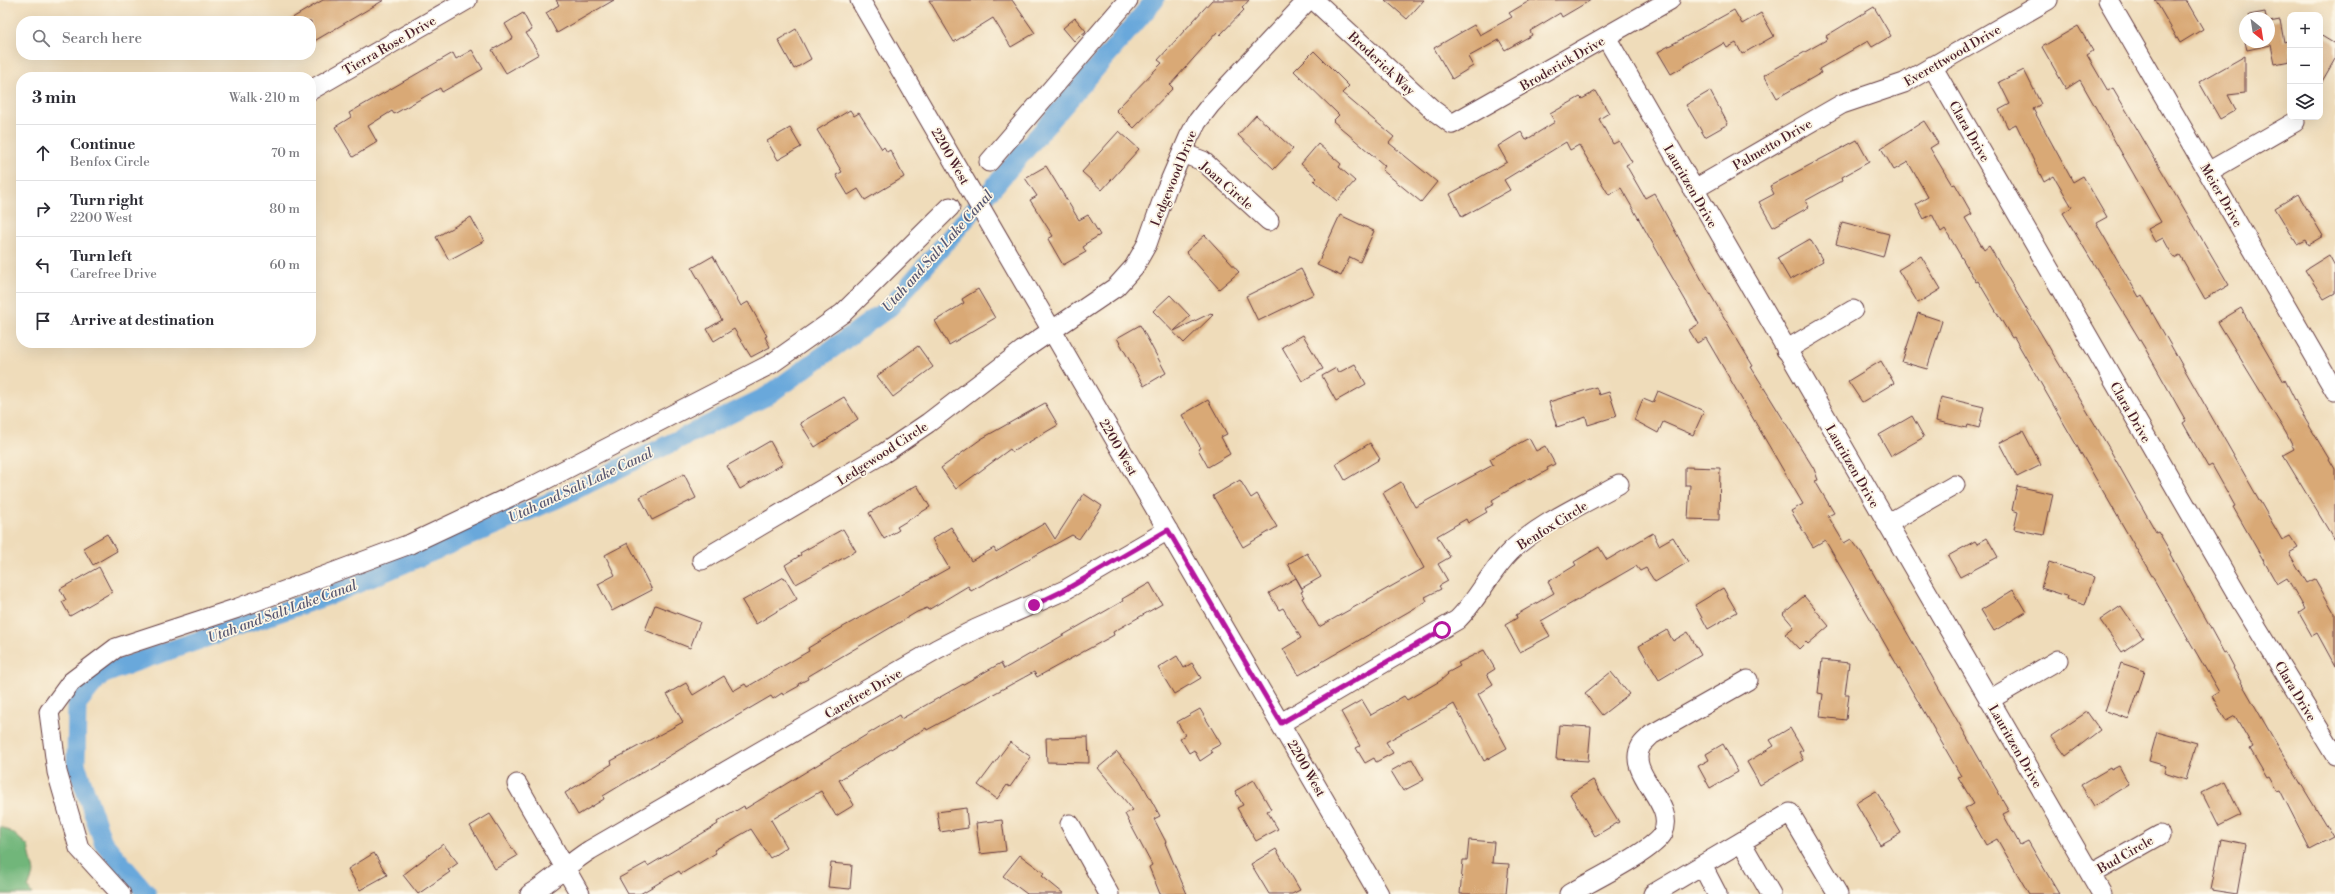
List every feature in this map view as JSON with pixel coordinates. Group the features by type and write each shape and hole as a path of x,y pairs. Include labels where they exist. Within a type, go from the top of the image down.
{"street":[{"name":"Tierra Rose Drive","path":"316,87 467,0"},
{"name":"2200 West","path":"860,0 1379,894"},
{"path":"989,162 1128,0"},
{"name":"Ledgewood Drive","path":"1052,331 1116,287 1134,267 1147,244 1182,153 1197,122 1211,104 1308,0"},
{"name":"Broderick Way","path":"1314,0 1433,110 1452,124"},
{"name":"Broderick Drive","path":"1452,124 1670,0"},
{"name":"Everettwood Drive","path":"1852,99 1904,83 2048,0"},
{"name":"Meier Drive","path":"2108,0 2208,172 2328,361 2335,391"},
{"name":"Lauritzen Drive","path":"1606,37 1693,190 2102,894"},
{"name":"Clara Drive","path":"1932,66 2242,603 2333,746"},
{"name":"Palmetto Drive","path":"1693,190 1852,99"},
{"path":"2208,172 2295,122"},
{"name":"Joan Circle","path":"1182,153 1203,161 1269,221"},
{"path":"121,894 79,848 57,772 48,712 71,682 116,648 238,608 410,544 537,484 771,364 843,313 950,207"},
{"path":"1786,350 1853,310"},
{"name":"Ledgewood Circle","path":"702,560 884,453 1052,331"},
{"name":"Benfox Circle","path":"1281,723 1457,620 1470,607 1500,563 1511,551 1545,527 1619,484"},
{"path":"1887,524 1955,485"},
{"name":"Carefree Drive","path":"530,894 545,885 590,850 937,649 976,629 1054,595 1168,530"},
{"path":"1989,700 2058,660"},
{"path":"1569,894 1636,856 1654,843 1663,833 1666,819 1663,809 1641,771 1637,758 1641,746 1651,735 1748,680"},
{"path":"517,784 580,894"},
{"path":"1653,894 1790,813 1838,894"},
{"path":"1070,824 1109,894"},
{"name":"Bud Circle","path":"2091,874 2160,835"},
{"path":"1741,842 1771,894"},
{"path":"1702,865 1717,894"}],"green space":[{"path":"0,826 13,833 28,846 34,872 28,888 32,894 0,894"}],"building":[{"path":"323,0 384,0 316,40 316,16 296,16"},
{"path":"556,0 614,0 557,33 546,13 559,5"},
{"path":"929,0 1012,0 1035,33 1011,47 993,18 954,42"},
{"path":"1212,0 1249,0 1242,8 1244,10 1220,35 1217,32 1170,85 1173,88 1134,128 1116,110 1162,63 1158,60"},
{"path":"1385,0 1424,0 1407,19"},
{"path":"1531,0 1591,0 1562,17 1560,13 1530,31 1532,35 1505,50 1499,40 1468,57 1473,66 1452,79 1434,48 1474,25 1480,35 1512,17 1509,13"},
{"path":"2155,0 2186,0 2203,29 2180,43"},
{"path":"1874,7 1891,36 1872,47 1868,41 1819,69 1821,73 1777,98 1764,75 1828,39 1826,36"},
{"path":"1734,10 1742,24 1761,13 1774,36 1742,54 1736,43 1727,48 1724,43 1671,74 1658,52"},
{"path":"523,13 532,30 526,33 539,54 506,73 492,50 513,38 505,24"},
{"path":"1075,18 1086,31 1074,41 1063,28"},
{"path":"2280,20 2284,42 2287,41 2287,62 2275,64 2272,48 2275,48 2275,21"},
{"path":"2078,26 2093,51 2087,55 2108,91 2113,88 2229,285 2205,299 2180,255 2174,258 2163,238 2155,242 2148,229 2161,222 2080,80 2066,89 2042,47"},
{"path":"796,29 811,59 794,69 778,40"},
{"path":"2323,37 2335,44 2335,59 2323,80"},
{"path":"2246,48 2257,48 2247,50"},
{"path":"472,50 483,69 442,92 440,88 394,114 392,111 368,126 377,142 353,157 335,127 351,117 349,113 453,53 456,59"},
{"path":"1314,51 1349,86 1342,93 1394,137 1389,143 1437,182 1421,202 1382,170 1385,166 1333,121 1339,115 1294,71"},
{"path":"2245,56 2245,93 2228,95 2236,110 2220,119 2199,82"},
{"path":"2024,70 2041,104 2033,109 2073,182 2083,176 2107,217 2096,223 2139,297 2142,295 2282,540 2290,536 2298,548 2289,553 2307,583 2315,579 2335,614 2335,666 2317,633 2312,636 2299,613 2305,609 2287,578 2277,584 2233,507 2235,506 2212,465 2208,467 2183,423 2186,421 2146,350 2063,213 2072,207 2054,176 2044,182 2016,124 2008,128 1999,110 2010,104 1999,82"},
{"path":"1596,91 1609,113 1599,119 1613,144 1619,141 1632,162 1626,165 1645,198 1654,193 1703,282 1753,366 1751,367 1814,469 1818,480 1815,481 1834,513 1828,516 1844,543 1851,539 1861,552 2009,811 2003,814 2020,845 2028,841 2059,894 2029,894 1997,839 1986,845 1965,808 1974,804 1958,777 1961,776 1825,540 1813,547 1791,511 1803,504 1706,338 1697,343 1689,330 1699,324 1621,188 1609,195 1579,145 1570,150 1566,142 1504,180 1510,190 1462,217 1450,194 1507,162 1498,146 1521,132 1526,140 1555,122 1550,114 1580,97 1582,99"},
{"path":"1710,91 1728,124 1705,137 1686,105"},
{"path":"850,110 854,116 859,113 882,149 884,147 887,152 890,150 904,177 865,200 858,189 848,195 836,175 842,172 817,130"},
{"path":"1256,115 1293,149 1274,169 1238,135"},
{"path":"1924,121 1938,143 1930,148 1952,185 1955,184 1972,214 1965,218 1984,250 1989,246 2109,448 2156,532 2158,531 2171,553 2170,554 2224,653 2226,652 2234,667 2233,668 2272,736 2333,837 2310,849 2280,790 2277,791 2269,777 2267,778 2250,749 2253,747 2235,716 2226,721 2212,696 2219,692 2014,337 2012,338 1978,281 1976,282 1945,229 1941,232 1932,214 1924,219 1916,204 1928,197 1908,162 1894,170 1881,148"},
{"path":"790,128 801,147 778,160 767,141"},
{"path":"1119,131 1139,149 1102,190 1082,172"},
{"path":"1857,140 1869,162 1842,177 1843,180 1805,201 1809,207 1773,227 1759,202 1774,194 1770,186"},
{"path":"1318,144 1341,164 1339,167 1355,181 1337,201 1314,181 1317,178 1301,164"},
{"path":"1046,166 1079,220 1088,215 1100,235 1085,244 1086,245 1083,247 1086,252 1063,265 1048,239 1053,236 1030,200 1037,196 1025,178"},
{"path":"2298,194 2323,236 2308,245 2305,240 2297,244 2275,208"},
{"path":"1340,215 1374,231 1360,262 1350,257 1341,276 1317,265"},
{"path":"471,217 484,241 449,260 436,237"},
{"path":"1842,222 1889,234 1883,257 1836,244"},
{"path":"1205,235 1239,272 1219,289 1186,252"},
{"path":"1810,239 1823,261 1790,280 1777,258"},
{"path":"2329,255 2335,266 2335,293 2324,299 2305,270"},
{"path":"713,256 741,306 748,302 767,336 765,337 770,347 751,357 734,329 714,341 707,329 722,320 692,268"},
{"path":"1921,256 1941,289 1918,303 1898,270"},
{"path":"1301,269 1314,294 1258,321 1246,296"},
{"path":"978,289 995,318 949,345 935,321 964,303 962,299"},
{"path":"1170,295 1190,316 1174,331 1211,313 1213,315 1184,343 1153,311"},
{"path":"2241,308 2284,382 2285,380 2301,412 2335,469 2335,541 2283,455 2294,449 2286,433 2218,322"},
{"path":"1918,313 1942,321 1927,369 1902,362"},
{"path":"1140,325 1166,373 1144,386 1117,338"},
{"path":"1303,335 1323,369 1302,381 1282,347"},
{"path":"918,346 933,367 893,397 877,376"},
{"path":"1881,361 1894,383 1862,402 1848,381"},
{"path":"1355,364 1366,384 1336,401 1322,376 1336,368 1338,373"},
{"path":"1596,387 1599,395 1609,392 1617,416 1588,425 1586,417 1557,427 1549,402"},
{"path":"1658,391 1704,411 1693,435 1663,422 1658,433 1634,420 1643,399 1653,403"},
{"path":"844,397 858,419 815,447 800,423"},
{"path":"1941,397 1984,407 1979,428 1968,425 1967,428 1936,421"},
{"path":"1208,400 1227,434 1221,437 1230,454 1208,467 1198,449 1201,448 1182,415"},
{"path":"1045,403 1058,425 1012,452 1010,449 956,489 941,468 981,439"},
{"path":"1912,416 1924,437 1891,456 1879,435"},
{"path":"2023,431 2041,465 2017,477 1999,443"},
{"path":"1529,438 1536,451 1545,446 1555,464 1547,468 1548,470 1530,480 1529,478 1492,500 1494,504 1485,509 1487,512 1468,523 1466,519 1437,536 1450,557 1438,564 1448,581 1439,586 1441,589 1425,597 1427,601 1299,675 1283,649 1301,638 1283,608 1279,610 1269,593 1296,578 1303,591 1301,592 1304,597 1302,598 1319,627 1424,568 1383,493 1401,482 1415,507 1493,465 1490,459"},
{"path":"770,441 783,464 740,489 727,466"},
{"path":"1370,443 1380,459 1345,480 1336,464"},
{"path":"1685,467 1720,468 1719,520 1688,519 1690,485 1685,485"},
{"path":"684,474 696,498 652,520 640,497"},
{"path":"1240,480 1251,498 1257,494 1277,527 1243,547 1213,496"},
{"path":"917,485 930,507 897,527 899,530 884,539 869,513"},
{"path":"2017,486 2053,494 2044,535 2014,529 2018,512 2012,510"},
{"path":"1084,494 1102,506 1079,539 1072,535 971,591 968,586 928,610 927,608 917,612 807,677 808,679 798,684 799,686 783,695 782,693 773,699 771,696 699,738 603,796 604,799 578,815 565,793 612,764 611,761 683,722 667,694 686,683 693,695 724,676 733,691 745,684 747,687 809,651 808,648 843,627 949,568 932,539 951,527 971,561 994,548 996,552 1045,523 1055,539"},
{"path":"843,529 856,551 796,584 785,565 801,555 800,553"},
{"path":"1653,533 1659,545 1673,537 1688,562 1655,582 1646,568 1640,571 1636,566 1541,621 1550,636 1520,652 1505,625 1517,618 1516,615 1554,593 1548,582 1576,565 1574,562 1599,547 1607,560"},
{"path":"107,534 117,551 93,565 83,548"},
{"path":"1987,538 1998,557 1960,577 1948,556 1975,541 1977,544"},
{"path":"628,543 652,590 612,611 598,584 615,575 605,555"},
{"path":"1307,553 1321,577 1302,588 1288,564"},
{"path":"2049,562 2094,577 2085,605 2066,599 2067,596 2041,588"},
{"path":"99,567 112,592 70,616 62,602 66,600 60,589"},
{"path":"784,577 797,599 756,624 742,601"},
{"path":"1150,583 1162,604 1113,632 1114,635 1037,677 1034,672 927,730 926,728 839,780 854,805 836,816 821,791 771,820 787,847 770,858 751,829 714,850 716,853 681,874 679,871 640,894 628,894 619,878 646,863 648,866 718,824 717,822 744,806 745,809 899,715 901,719 1001,663 1004,669 1123,601 1122,599"},
{"path":"1723,588 1737,612 1708,629 1695,605"},
{"path":"2013,590 2026,612 1994,631 1981,610"},
{"path":"1804,596 1829,626 1808,644 1806,642 1799,649 1785,634 1794,627 1783,614"},
{"path":"655,605 700,622 690,648 645,630"},
{"path":"2121,606 2143,638 2122,652 2100,620"},
{"path":"1667,630 1673,641 1688,632 1701,655 1659,680 1639,646"},
{"path":"1484,650 1495,669 1487,674 1493,684 1478,694 1507,748 1484,761 1454,704 1386,742 1393,753 1376,762 1374,758 1365,763 1356,748 1360,746 1341,712 1362,700 1371,715 1404,696 1407,700 1440,681 1448,674 1447,673 1460,666 1458,663"},
{"path":"1177,656 1184,668 1192,663 1201,678 1174,694 1158,668"},
{"path":"1822,660 1849,663 1845,694 1849,694 1846,720 1820,717 1823,694 1818,693"},
{"path":"2121,663 2145,671 2129,719 2105,711"},
{"path":"1611,672 1629,694 1602,715 1585,693"},
{"path":"1200,709 1221,744 1210,750 1212,753 1200,761 1194,750 1189,753 1180,738 1185,735 1177,722"},
{"path":"2087,712 2100,730 2066,756 2051,736"},
{"path":"1559,725 1591,727 1588,761 1556,759"},
{"path":"1790,728 1803,750 1799,752 1803,760 1760,785 1747,762 1774,746 1770,740"},
{"path":"2157,732 2197,743 2186,780 2164,773 2166,766 2149,761"},
{"path":"1088,737 1089,763 1047,762 1046,738"},
{"path":"1010,742 1031,757 1010,787 1007,785 997,799 978,785"},
{"path":"1723,744 1738,772 1710,788 1698,766 1709,760 1706,754"},
{"path":"1117,752 1140,780 1160,816 1154,819 1166,842 1165,843 1187,894 1160,894 1149,867 1152,865 1125,814 1133,810 1098,768"},
{"path":"1412,759 1424,780 1403,791 1391,771"},
{"path":"2119,766 2129,784 2094,806 2081,785 2110,768 2111,770"},
{"path":"1254,780 1271,809 1267,811 1278,829 1256,841 1237,808 1243,805 1235,791"},
{"path":"1593,780 1619,822 1595,836 1570,794"},
{"path":"2224,781 2241,815 2219,826 2202,792"},
{"path":"1876,791 1901,833 1880,845 1856,803"},
{"path":"966,808 968,828 940,832 937,812"},
{"path":"490,814 517,856 495,869 470,826"},
{"path":"1002,820 1006,851 980,854 976,823"},
{"path":"2221,839 2246,844 2237,894 2211,890"},
{"path":"1469,840 1494,842 1492,863 1509,864 1506,894 1460,894 1463,860 1467,860"},
{"path":"443,844 458,863 448,870 450,872 418,894 403,875"},
{"path":"1276,849 1300,890 1292,894 1269,894 1251,864"},
{"path":"374,853 387,875 360,890 348,869"},
{"path":"1020,855 1044,873 1042,876 1064,894 1027,894 1003,876"},
{"path":"831,863 852,865 850,889 828,887"}],"waterway":[{"name":"Utah and Salt Lake Canal","path":"147,894 103,842 76,764 77,704 100,676 133,663 333,594 559,498 767,396 890,307 1155,0"}],"route":[{"path":"1034,605 1065,590 1168,530 1281,723 1442,630"}]}
